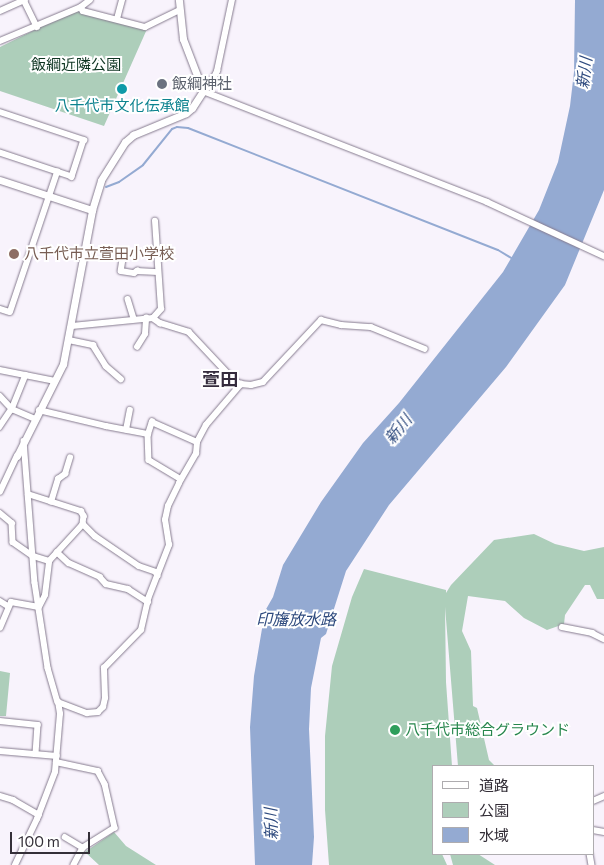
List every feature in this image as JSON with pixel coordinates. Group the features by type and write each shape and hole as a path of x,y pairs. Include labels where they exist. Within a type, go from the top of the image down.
{"street":[{"path":"0,11 24,0 37,27"},
{"path":"0,41 81,7 90,0"},
{"path":"117,20 122,0"},
{"path":"179,0 183,39 203,90 487,202 604,256"},
{"path":"1,489 63,364 72,326 92,210 101,180 125,142 133,135 186,113 192,108 203,90 209,87 216,71 232,0"},
{"path":"81,7 83,11 145,27 180,10"},
{"path":"0,112 84,140 72,177 0,153"},
{"path":"0,309 10,312 57,172"},
{"path":"0,180 92,210"},
{"path":"137,346 145,334 150,318 161,309 155,221"},
{"path":"124,253 121,271 134,273 137,271 158,272"},
{"path":"128,299 134,319"},
{"path":"72,326 150,318 189,332 241,384 251,385 263,382 320,320 341,325 371,327 425,350"},
{"path":"69,340 93,345 106,366 121,379"},
{"path":"0,370 55,382"},
{"path":"0,428 12,410 26,375"},
{"path":"58,702 88,713 98,712 103,706 106,687 104,668 106,663 138,634 170,545 165,520 168,506 181,478 196,454 196,442 214,413 241,384"},
{"path":"0,396 12,410 35,419"},
{"path":"39,410 148,434"},
{"path":"126,430 130,410"},
{"path":"181,478 149,460 148,434 152,422 196,442"},
{"path":"15,865 52,784 57,759 58,702 48,668 39,607 24,441"},
{"path":"51,502 58,479 65,474 70,458"},
{"path":"28,494 81,511 84,516 83,524 49,561 46,572 45,595 39,607"},
{"path":"0,513 12,523 13,542 33,556 49,561"},
{"path":"83,524 95,536 139,566 156,572 158,576"},
{"path":"57,552 69,563 100,577 106,584 128,589 148,602"},
{"path":"0,602 8,606"},
{"path":"0,628 11,602 39,607"},
{"path":"562,627 592,633 604,639"},
{"path":"0,721 38,725 36,754"},
{"path":"0,751 36,754 98,771 105,784 115,828 83,848 74,865"},
{"path":"0,796 14,800 39,815"},
{"path":"66,837 83,848"}],"green space":[{"name":"飯綱近隣公園","path":"81,7 82,12 147,29 104,126 0,91 0,47"},
{"path":"534,534 555,544 584,551 604,547 604,599 597,599 590,585 585,585 565,615 564,624 547,630 524,618 505,601 468,596 462,631 471,651 473,706 477,708 489,760 494,765 458,765 445,607 446,682 452,765 432,765 432,855 442,855 447,865 329,865 325,810 325,736 332,666 352,597 364,569 446,590 446,593 451,585 494,540"},
{"path":"0,671 10,673 6,716 0,716"},
{"path":"114,832 126,846 156,865 99,865 85,852"},
{"path":"450,855 480,855 495,865 453,865"}],"water":[{"name":"印旛放水路","path":"575,0 604,0 604,190 565,285 506,367 389,505 346,571 326,634 321,638 311,688 309,729 314,837 312,865 255,865 250,727 254,676 265,611 273,597 283,565 321,502 363,443 399,403 503,272 539,210 558,162 570,106 574,72"}],"waterway":[{"path":"106,187 119,182 143,165 172,129 177,127 188,128 498,250 513,259"}],"place":[{"name":"飯綱神社","path":"162,84"},
{"name":"八千代市文化伝承館","path":"122,89"},
{"name":"八千代市立萱田小学校","path":"14,254"},
{"name":"八千代市総合グラウンド","path":"395,730"}],"district":[{"name":"萱田","path":"220,379"}],"water label":[{"name":"新川","path":"584,73"},
{"name":"新川","path":"398,429"},
{"name":"新川","path":"271,824"}]}
